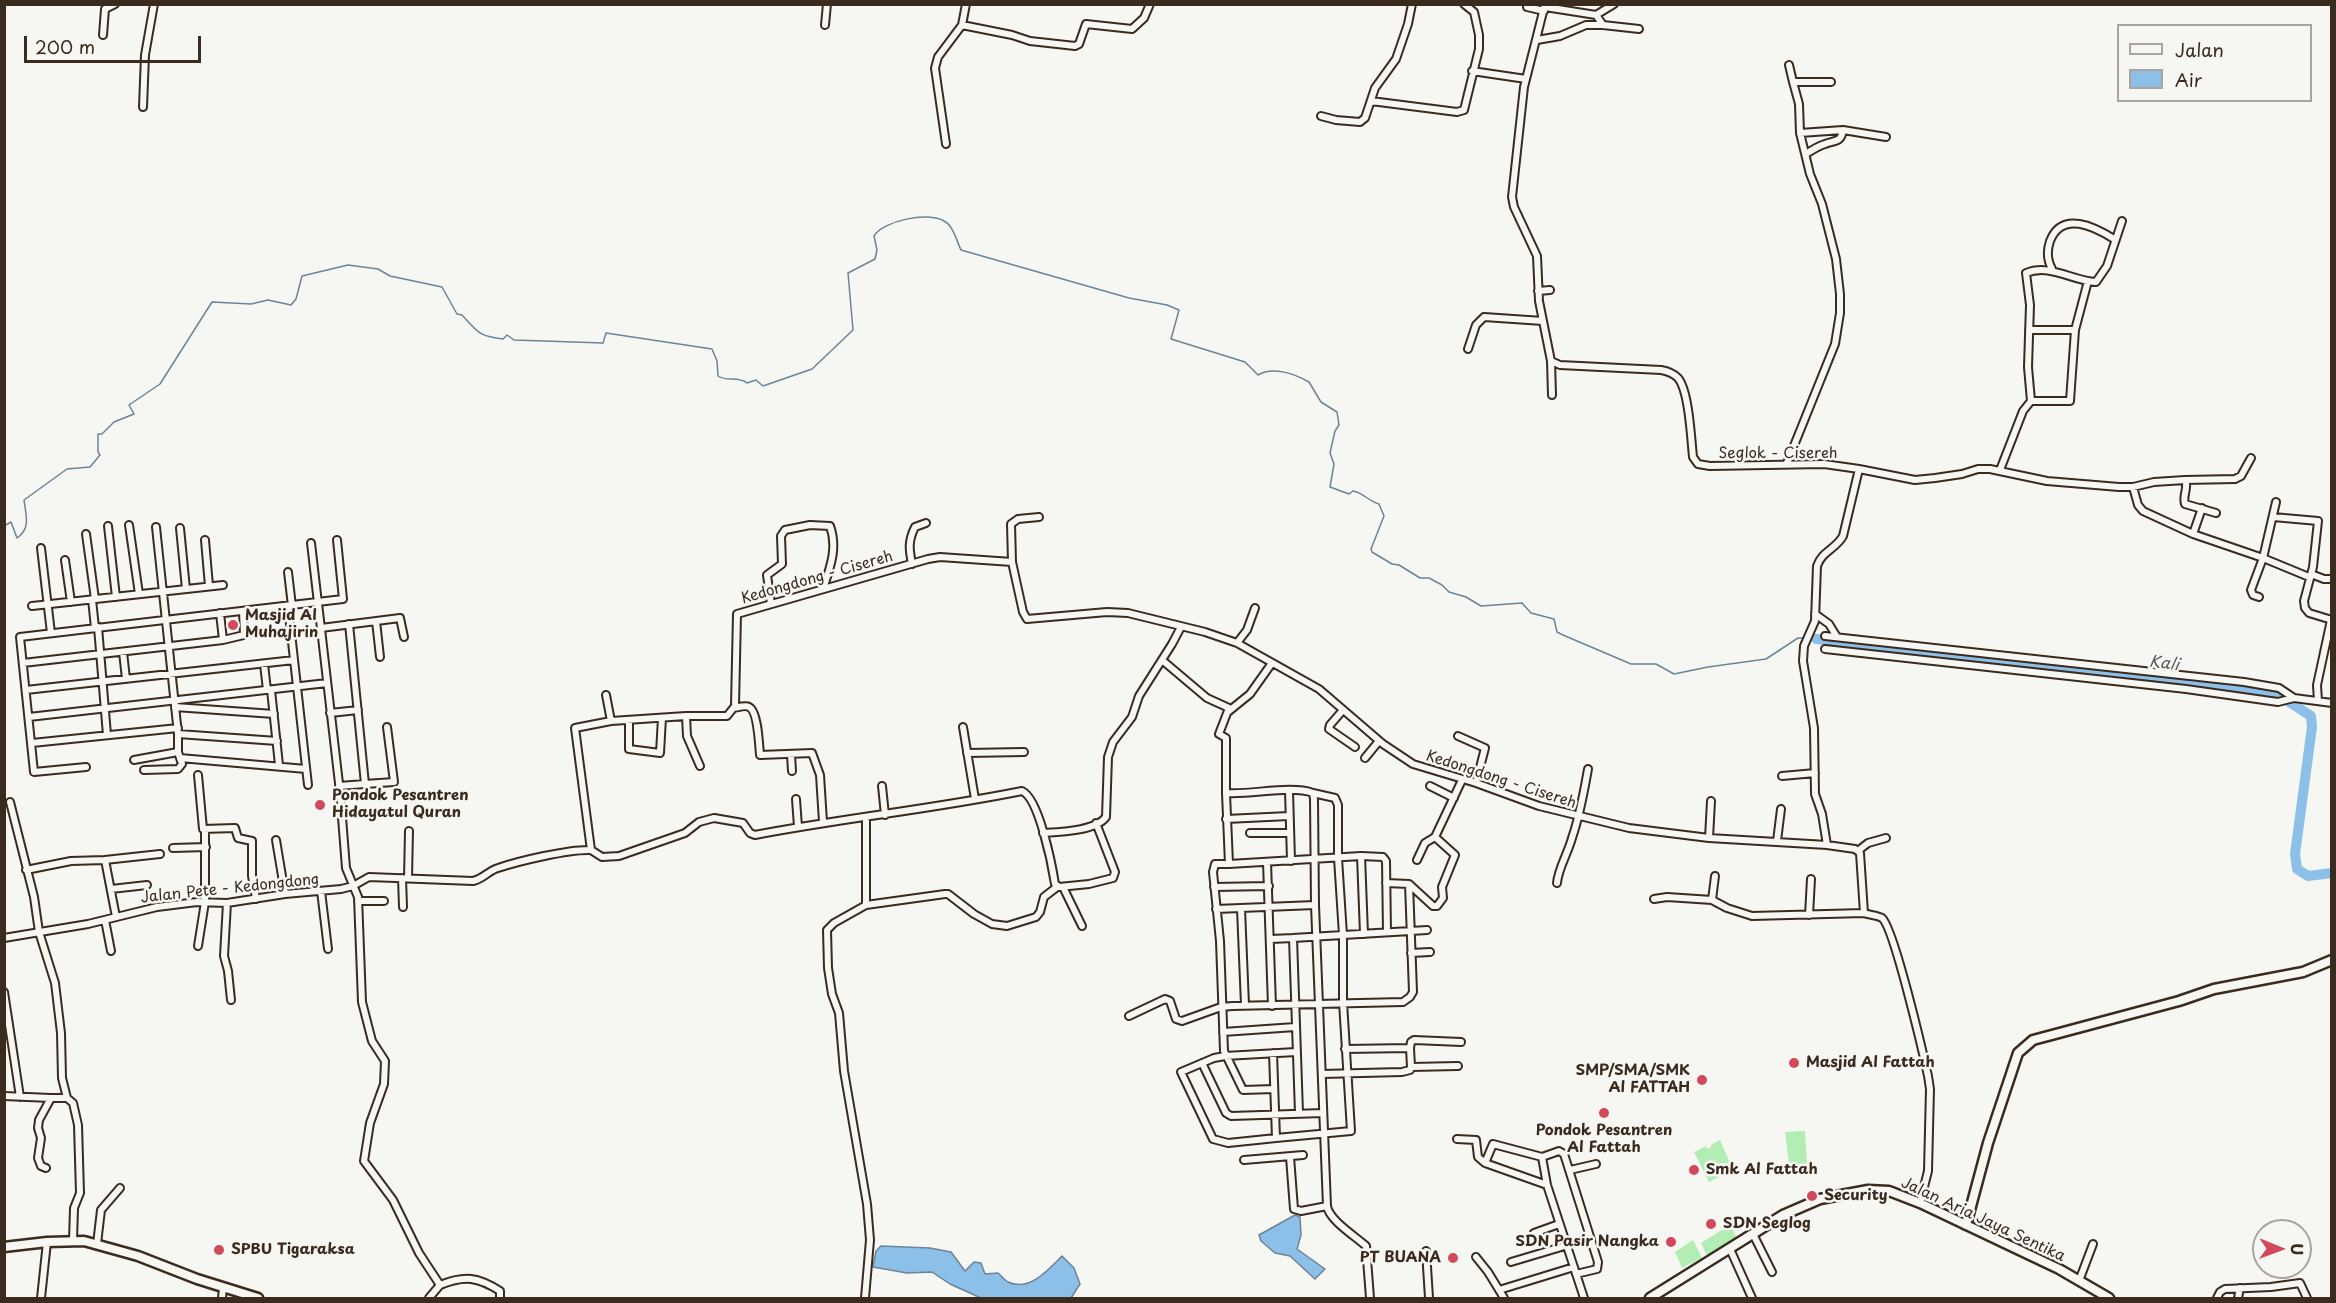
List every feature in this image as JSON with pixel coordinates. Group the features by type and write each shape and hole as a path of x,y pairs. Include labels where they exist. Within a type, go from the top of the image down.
{"street":[{"path":"103,35 105,9 115,4"},
{"path":"143,107 146,44 154,4"},
{"path":"825,25 827,4"},
{"path":"946,144 935,68 938,57 962,25 966,4"},
{"path":"962,25 1030,41 1075,46 1079,44 1086,24 1132,29 1144,18 1150,4"},
{"path":"1321,116 1360,122 1368,112 1375,88 1396,59 1412,4"},
{"path":"1371,100 1458,112 1464,110 1479,49 1479,35 1474,12 1464,4"},
{"path":"1527,7 1596,15 1614,4"},
{"path":"1545,8 1526,79 1512,197 1516,212 1537,256 1538,291 1551,361 1552,395"},
{"path":"1596,15 1603,25"},
{"path":"1537,40 1560,36 1586,25 1639,29"},
{"path":"1787,463 1835,344 1840,313 1840,287 1836,259 1800,133 1798,104 1789,65"},
{"path":"1472,71 1526,79"},
{"path":"1793,82 1831,82"},
{"path":"1800,133 1843,130 1886,137"},
{"path":"1806,154 1823,144 1838,141 1842,137 1843,130"},
{"path":"2000,470 2020,419 2031,401 2028,367 2029,294 2026,273 2052,269 2096,282 2104,274 2122,221"},
{"path":"2052,269 2048,255 2049,245 2057,230 2070,223 2094,226 2115,239"},
{"path":"2031,401 2070,401 2075,330 2088,281"},
{"path":"1538,291 1550,290"},
{"path":"1468,349 1476,325 1484,317 1543,321"},
{"path":"2029,330 2075,330"},
{"name":"Seglok - Cisereh","path":"1551,361 1560,365 1669,372 1677,377 1682,386 1693,457 1698,464 1710,466 1824,464 1859,469 1843,536 1839,543 1820,558 1816,579 1815,615 1804,646 1803,661 1814,728 1815,794 1822,814 1827,845"},
{"path":"1859,469 1916,480 1962,474 1978,469 2000,470 2047,481 2133,487 2154,482 2235,479 2241,476 2251,458"},
{"path":"2185,480 2187,485 2184,502 2216,513"},
{"path":"2133,487 2138,505 2143,511 2193,534 2310,575 2331,579"},
{"path":"2259,597 2253,595 2251,590 2263,558 2276,502"},
{"path":"2193,534 2202,508"},
{"path":"1012,562 1011,524 1018,519 1039,517"},
{"path":"2273,517 2318,521 2310,575 2305,592 2305,608 2309,613 2331,620 2317,684 2318,701"},
{"path":"912,564 908,546 909,539 915,527 926,523"},
{"path":"129,525 139,594"},
{"path":"771,604 767,574 782,564 781,536 784,530 810,525 830,526 833,561 823,589"},
{"path":"108,526 116,597"},
{"path":"144,770 178,769 182,764 179,755 156,528"},
{"path":"180,528 186,589"},
{"path":"86,534 107,735"},
{"path":"205,540 209,586"},
{"path":"87,767 35,773 20,637 318,603 343,598 337,540"},
{"path":"311,543 339,786 346,868 358,901 362,1002 372,1041 384,1057 386,1065 384,1084 370,1123 364,1161 393,1200 419,1253 440,1285"},
{"path":"41,548 51,633"},
{"name":"Kedongdong - Cisereh","path":"735,708 736,618 739,613 940,557 1012,562 1023,612 1027,619 1107,612 1146,616 1237,643 1318,689 1379,741 1413,765 1476,783 1539,806 1629,828 1709,838 1827,845"},
{"path":"65,560 71,602"},
{"path":"288,572 294,660 308,785"},
{"path":"32,606 223,585"},
{"path":"1237,643 1247,630 1255,608"},
{"path":"23,663 243,637 243,611"},
{"path":"220,613 223,640"},
{"path":"1815,615 1829,624 1837,637"},
{"path":"321,628 401,618 404,637"},
{"path":"376,621 380,657"},
{"path":"349,624 365,784"},
{"path":"1043,833 1076,830 1103,821 1106,817 1108,757 1113,742 1132,717 1139,696 1180,627"},
{"path":"1825,636 1837,637 1863,646 2163,687 2278,702 2294,698 2331,703"},
{"path":"1825,650 1863,646 2244,682 2279,688 2294,698"},
{"path":"123,652 126,679"},
{"path":"26,690 294,660"},
{"path":"1162,660 1207,698 1229,708 1229,711"},
{"path":"1229,864 1226,819 1226,738 1219,734 1229,711 1250,694 1272,663"},
{"path":"264,664 274,714 279,765"},
{"path":"29,717 105,708 175,704 327,683"},
{"path":"606,695 611,720"},
{"path":"175,704 274,714"},
{"path":"591,850 574,730 578,727 611,720 727,716 735,708 748,706 753,709 756,717 760,755 767,756 785,752 791,755 812,753 818,766 822,822"},
{"path":"330,713 358,710"},
{"path":"1343,710 1329,729 1355,747"},
{"path":"686,716 687,736 700,766"},
{"path":"628,720 629,749 660,753 662,718"},
{"path":"963,727 975,799"},
{"path":"339,786 394,782 387,728"},
{"path":"32,743 107,735 178,731 278,741"},
{"path":"1458,736 1485,748 1476,783"},
{"path":"1365,758 1379,741"},
{"path":"967,753 1024,752"},
{"path":"134,760 179,755 306,769"},
{"path":"791,755 792,771"},
{"path":"1557,883 1559,870 1566,859 1579,817 1588,769"},
{"path":"1782,776 1815,773"},
{"path":"198,775 202,826 206,829 206,902 198,946"},
{"path":"1417,860 1425,843 1435,837 1462,780"},
{"path":"882,786 885,815"},
{"path":"1430,786 1454,798"},
{"path":"1226,793 1289,790 1331,796 1337,801 1343,934 1343,1002 1351,1131 1228,1143 1213,1139 1181,1074 1182,1070 1225,1056 1296,1052"},
{"path":"1289,790 1291,861"},
{"path":"353,886 369,877 478,880 495,868 524,860 591,850 602,857 619,856 685,833 699,822 714,818 743,824 750,833 756,835 822,822 866,818 1022,791 1026,792 1030,798 1060,887 1082,926"},
{"path":"1313,793 1327,1206 1332,1218 1366,1246 1370,1299"},
{"path":"796,799 798,827"},
{"path":"1709,838 1711,801"},
{"path":"10,802 34,897 39,932 56,993 61,1033 62,1078 67,1098 73,1103 79,1137 80,1193 74,1208 73,1241"},
{"path":"1777,841 1780,809"},
{"path":"1226,819 1289,816"},
{"path":"866,818 866,905"},
{"path":"865,1299 870,1240 867,1204 844,1071 839,1013 832,994 825,939 826,930 866,905 948,894 992,924 1007,926 1026,922 1040,912 1044,897 1060,887 1113,878 1115,874 1096,823"},
{"path":"206,829 235,828 238,838 251,839 252,876 256,899"},
{"path":"403,907 409,831"},
{"path":"1250,833 1289,832"},
{"path":"1386,883 1409,884 1433,906 1437,906 1442,901 1443,883 1455,855 1435,837"},
{"path":"1827,845 1858,850 1868,843 1886,838"},
{"path":"276,840 285,894"},
{"path":"173,848 206,847"},
{"path":"1858,850 1864,913"},
{"path":"27,870 71,861 160,854"},
{"path":"1361,856 1364,934"},
{"path":"1274,1089 1243,1090 1225,1056 1214,866 1361,856 1383,857 1386,861 1387,932"},
{"path":"105,860 116,917"},
{"path":"1267,862 1272,1006"},
{"path":"1712,900 1714,876"},
{"path":"1809,915 1811,879"},
{"path":"1129,1016 1165,999 1170,1001 1176,1019 1179,1020 1221,1007 1245,1005 1403,1002 1413,992 1409,884"},
{"path":"111,889 147,885"},
{"name":"Jalan Pete - Kedongdong","path":"4,938 105,920 157,907 206,902 227,903 353,886"},
{"path":"1214,887 1269,886"},
{"path":"321,891 328,949"},
{"path":"1654,899 1669,897 1712,900 1727,908 1752,916 1864,913 1879,917 1887,925 1900,963 1930,1089 1929,1171 1920,1203"},
{"path":"358,901 384,901"},
{"path":"227,903 224,953 231,1000"},
{"path":"1216,909 1315,905"},
{"path":"1241,909 1245,1005"},
{"path":"105,920 111,951"},
{"path":"1270,939 1427,930"},
{"path":"1293,938 1299,1113"},
{"path":"1411,953 1430,952"},
{"path":"1966,1225 1988,1143 2018,1053 2026,1044 2214,989 2303,972 2331,960"},
{"path":"4,992 21,1097"},
{"path":"1223,1032 1295,1028"},
{"path":"1411,1067 1410,1048 1414,1040 1461,1042"},
{"path":"1345,1049 1410,1048"},
{"path":"1273,1053 1276,1138"},
{"path":"1202,1063 1228,1115 1323,1113"},
{"path":"1323,1074 1402,1072 1410,1070 1411,1067 1458,1066"},
{"path":"4,1096 67,1098"},
{"path":"46,1168 41,1166 38,1158 41,1138 38,1128 40,1117 51,1098"},
{"path":"1457,1139 1476,1140 1478,1157 1485,1163 1547,1185"},
{"path":"1485,1163 1493,1144 1542,1157 1562,1152 1570,1170 1598,1262 1597,1269 1575,1271 1499,1290"},
{"path":"1244,1160 1303,1155"},
{"path":"1290,1157 1294,1209 1301,1211 1327,1206"},
{"path":"1542,1157 1547,1185 1584,1299"},
{"path":"1570,1170 1596,1164"},
{"path":"97,1244 101,1210 120,1188"},
{"name":"Jalan Aria Jaya Sentika","path":"1650,1299 1753,1234 1806,1204 1844,1193 1880,1190 1897,1193 1920,1203 2059,1269 2109,1299"},
{"path":"1534,1233 1559,1224"},
{"path":"1753,1234 1772,1272"},
{"path":"4,1246 73,1241 97,1244 138,1256 258,1299"},
{"path":"41,1299 47,1242"},
{"path":"2079,1281 2093,1244"},
{"path":"1511,1262 1568,1245"},
{"path":"1730,1249 1752,1299"},
{"path":"1426,1251 1430,1299"},
{"path":"1476,1257 1504,1299"},
{"path":"429,1299 440,1285 451,1280 472,1278 484,1281 500,1291 501,1299"},
{"path":"2217,1299 2223,1289 2300,1283 2307,1299"},
{"path":"222,1299 223,1288"},
{"path":"2238,1299 2240,1288"}],"green space":[{"path":"1805,1131 1807,1164 1789,1164 1785,1132"},
{"path":"1720,1140 1734,1172 1725,1176 1723,1172 1709,1182 1694,1152 1706,1146 1707,1149"},
{"path":"1730,1225 1738,1240 1708,1258 1701,1243"},
{"path":"1693,1240 1702,1258 1682,1268 1675,1252"}],"water":[{"path":"1295,1215 1300,1217 1301,1235 1297,1249 1325,1269 1315,1279 1290,1256 1275,1253 1261,1241 1259,1235"},
{"path":"881,1246 930,1248 951,1252 965,1271 974,1262 981,1263 985,1274 998,1273 1007,1281 1016,1284 1024,1284 1038,1278 1062,1256 1074,1268 1080,1284 1071,1298 981,1298 950,1284 932,1272 907,1273 873,1267 876,1251"}],"waterway":[{"path":"4,526 11,522 17,538 26,526 24,500 67,469 90,467 100,455 98,434 102,434 114,422 134,414 129,405 160,384 212,302 251,304 268,300 291,305 296,299 302,276 348,265 378,269 390,276 442,287 457,314 462,315 483,335 503,339 507,335 514,340 603,343 606,333 712,349 717,361 718,376 747,383 756,380 763,386 812,369 853,330 848,273 875,259 877,250 874,236 886,226 896,222 928,217 947,223 961,250 1129,298 1167,305 1179,310 1171,339 1245,362 1258,375 1277,371 1309,382 1321,402 1337,412 1339,425 1335,431 1330,453 1334,464 1330,487 1349,494 1353,491 1360,493 1379,504 1384,516 1371,549 1372,552 1420,578 1429,578 1449,592 1466,597 1481,606 1522,603 1531,613 1554,619 1557,632 1563,635 1631,664 1656,664 1674,674 1766,659 1798,638 1803,638"},
{"name":"Kali","path":"1816,639 2272,691 2311,716 2312,727 2295,854 2297,869 2308,876 2332,873"}],"place":[{"name":"Masjid Al Muhajirin","path":"233,625"},
{"name":"Pondok Pesantren Hidayatul Quran","path":"320,805"},
{"name":"Masjid Al Fattah","path":"1794,1063"},
{"name":"SMP/SMA/SMK Al FATTAH","path":"1702,1080"},
{"name":"Pondok Pesantren Al Fattah","path":"1604,1113"},
{"name":"Smk Al Fattah","path":"1694,1170"},
{"name":"Security","path":"1812,1196"},
{"name":"SDN Seglog","path":"1711,1224"},
{"name":"SDN Pasir Nangka","path":"1671,1242"},
{"name":"SPBU Tigaraksa","path":"219,1250"},
{"name":"PT BUANA","path":"1453,1258"}]}
